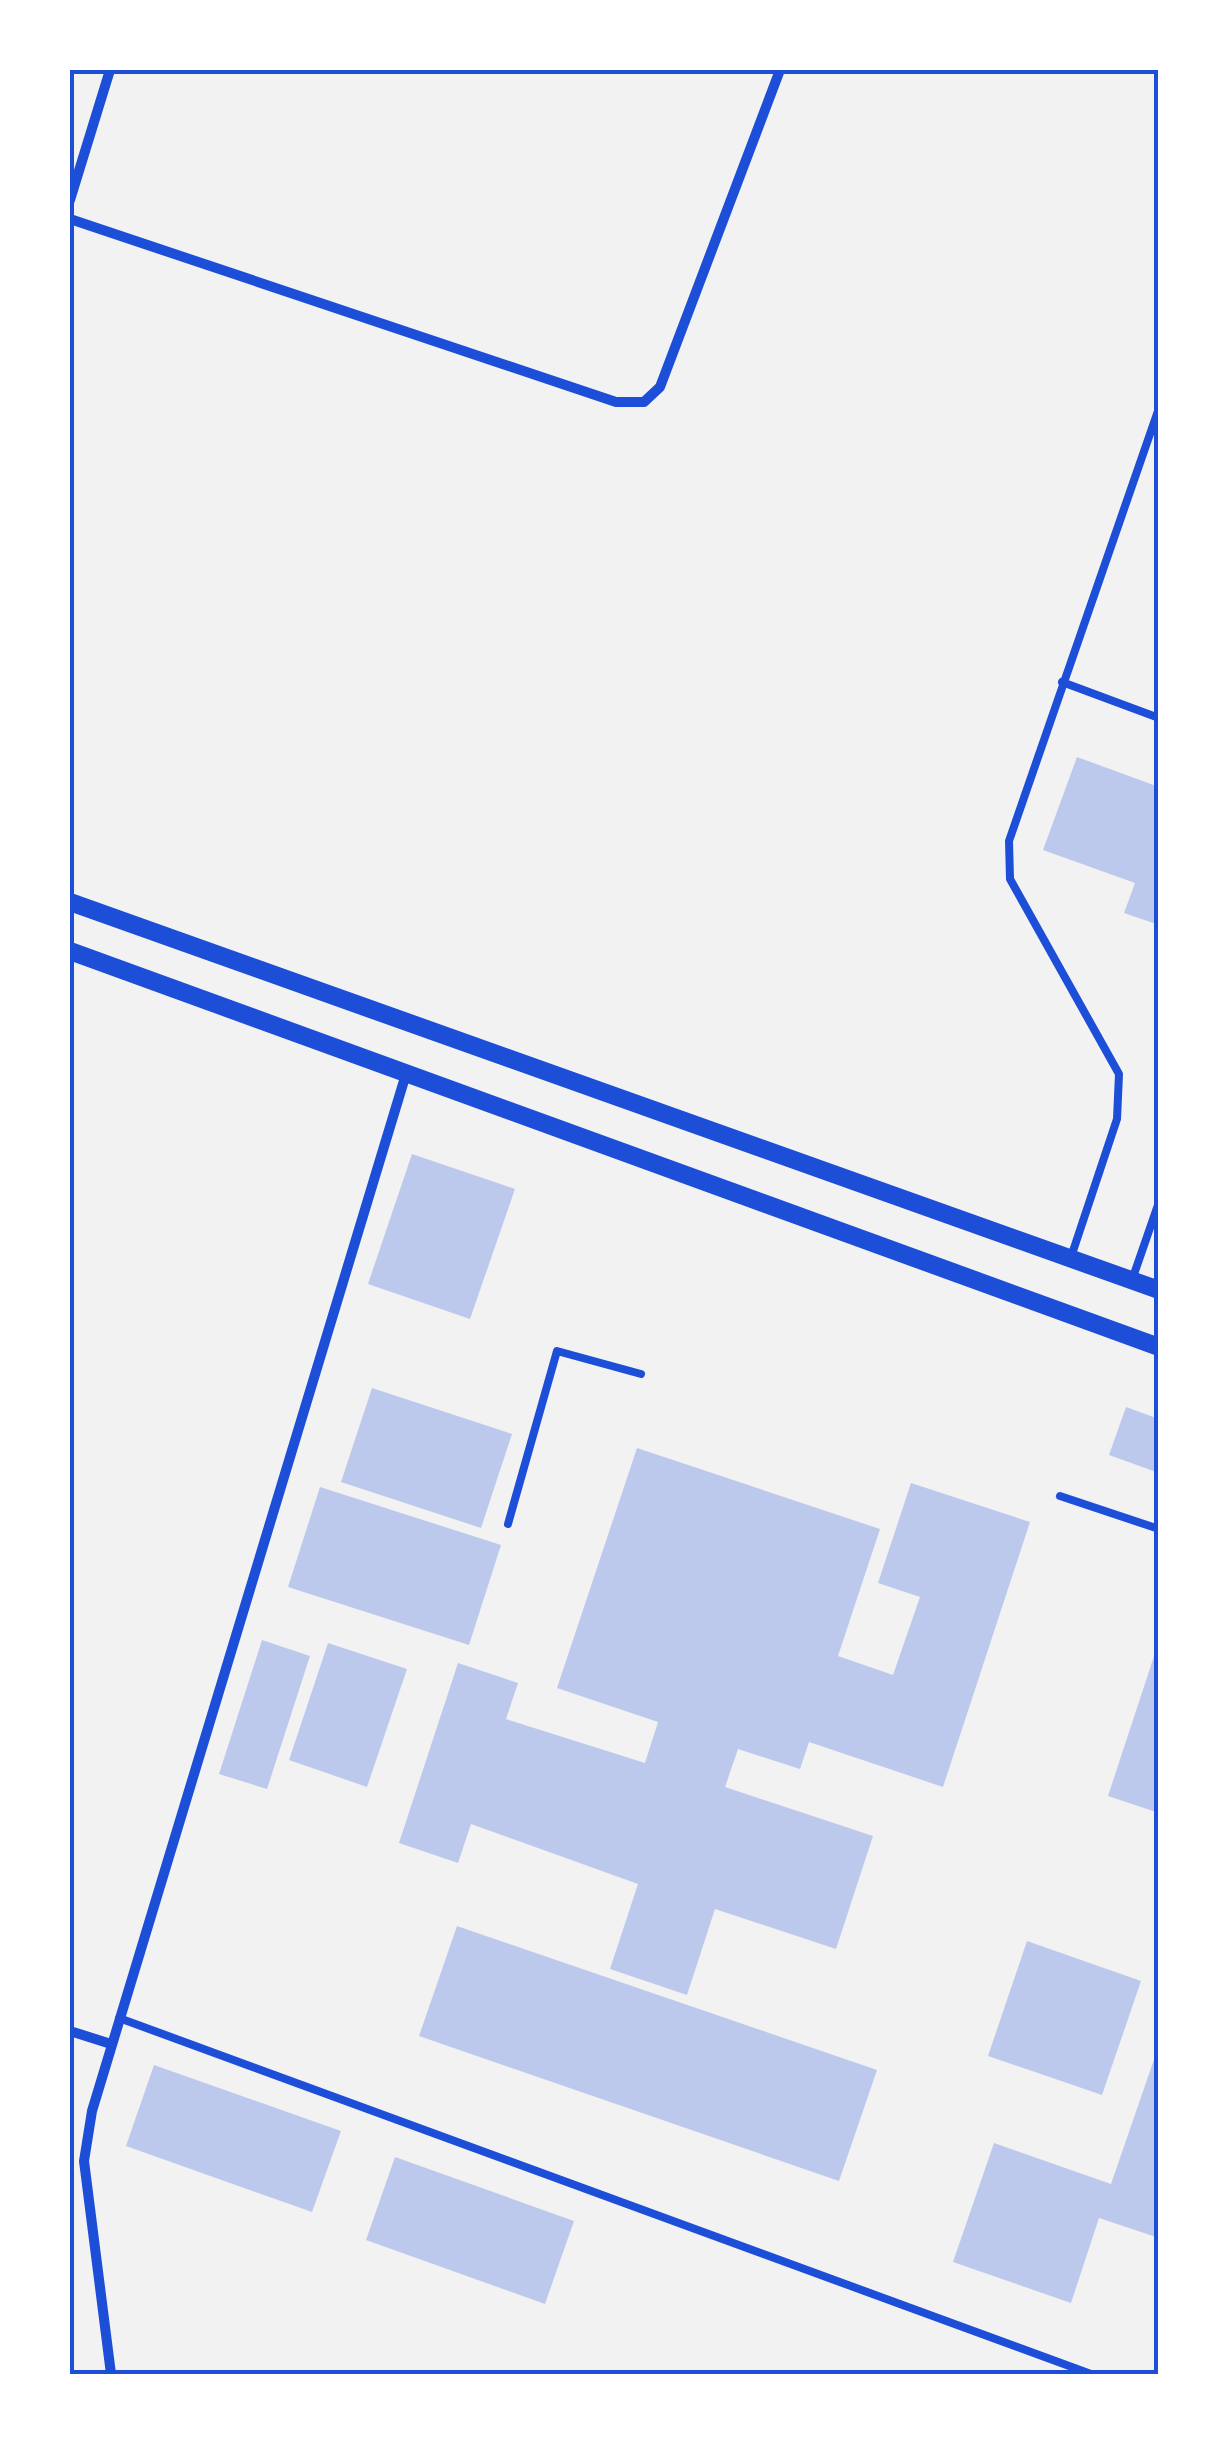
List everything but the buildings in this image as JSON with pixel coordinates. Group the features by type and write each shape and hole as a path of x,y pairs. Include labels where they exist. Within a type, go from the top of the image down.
{"street":[{"path":"70,200 110,70"},
{"path":"70,220 616,402 644,402 660,387 780,70"},
{"path":"70,902 1159,1290"},
{"path":"70,951 1159,1346"},
{"path":"110,2374 84,2161 92,2111 406,1074"},
{"path":"70,2032 111,2044"}],"lane":[{"path":"1070,1259 1117,1118 1119,1074 1010,880 1009,841 1159,408"},
{"path":"1062,682 1159,718"},
{"path":"1132,1280 1159,1202"},
{"path":"508,1524 557,1351 641,1374"},
{"path":"1060,1496 1159,1529"},
{"path":"118,2018 1091,2374"}]}
